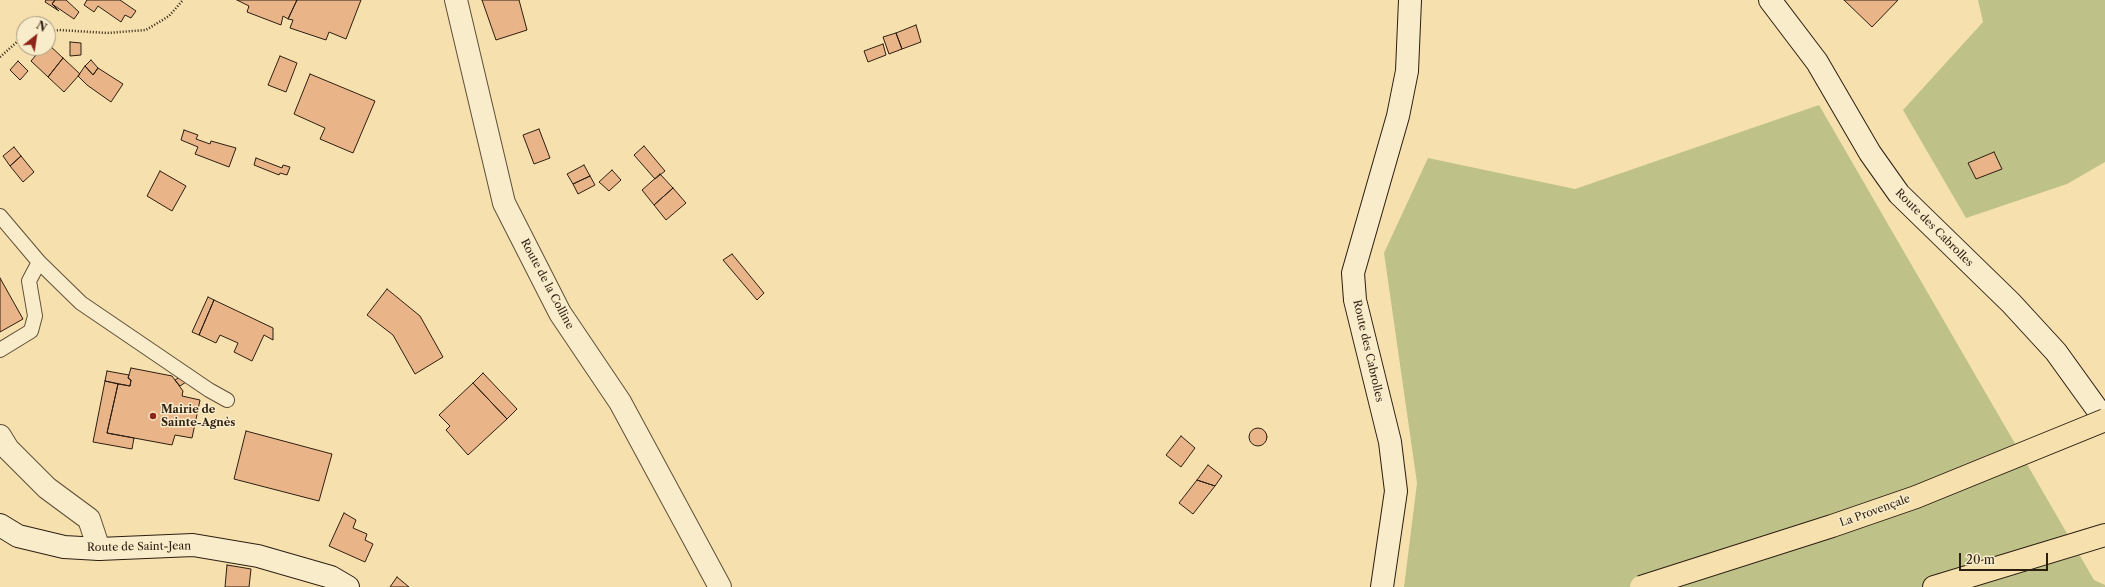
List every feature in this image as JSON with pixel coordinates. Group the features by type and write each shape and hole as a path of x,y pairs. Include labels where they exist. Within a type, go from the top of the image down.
{"highway":[{"name":"La Provençale","path":"1641,587 1832,526 1916,496 2105,420"},
{"path":"1934,587 2105,534"}],"street":[{"name":"Route de la Colline","path":"456,0 504,203 560,313 620,402 720,587"},
{"name":"Route des Cabrolles","path":"1382,587 1396,491 1390,442 1355,300 1353,273 1398,116 1407,71 1410,0"},
{"name":"Route des Cabrolles","path":"1770,0 1817,62 1870,153 1899,194 2011,303 2056,352 2105,420"},
{"path":"0,436 8,449 46,488 89,519 99,549"},
{"name":"Route de Saint-Jean","path":"0,525 18,536 57,545 99,549 193,545 258,556 331,577 348,587"}],"lane":[{"path":"0,216 40,262 80,303 209,390 227,400"},
{"path":"0,350 31,331 35,316 29,281 40,262"}],"path":[{"path":"56,31 107,33 146,30 169,16 183,0"},
{"path":"0,57 16,43"}],"green space":[{"path":"1978,0 2105,0 2105,162 2067,184 1966,218 1903,110 1983,22"},
{"path":"1819,105 2094,580 2105,585 2105,587 1404,587 1417,483 1384,253 1428,158 1575,189"}],"building":[{"path":"46,0 55,0 52,4 59,11 45,2"},
{"path":"55,0 66,0 79,12 74,19 52,4"},
{"path":"87,0 120,0 136,11 131,18 125,15 121,22 98,6 94,12 84,5"},
{"path":"237,0 297,0 288,19 283,16 281,25 247,12 249,6"},
{"path":"297,0 361,0 346,39 329,32 326,40 290,28 293,20 288,19"},
{"path":"482,0 519,0 527,30 496,40"},
{"path":"1844,0 1898,0 1872,27"},
{"path":"916,25 921,42 902,49 896,33"},
{"path":"896,33 902,49 889,54 883,37"},
{"path":"70,42 81,43 81,55 70,56"},
{"path":"883,44 886,55 868,62 864,51"},
{"path":"56,51 63,58 48,77 31,61 35,56 56,56"},
{"path":"280,56 297,63 286,92 268,85"},
{"path":"63,58 80,74 64,92 48,77"},
{"path":"91,60 98,68 93,75 85,66"},
{"path":"18,61 28,71 20,80 10,70"},
{"path":"85,66 93,75 98,68 123,84 111,102 87,85 78,76"},
{"path":"310,74 375,101 353,153 320,139 325,128 294,114"},
{"path":"539,129 550,158 534,164 523,135"},
{"path":"184,130 198,135 196,139 210,144 211,141 236,148 229,167 195,154 198,147 181,140"},
{"path":"644,146 665,171 655,179 634,155"},
{"path":"14,147 21,156 10,166 3,156"},
{"path":"1994,152 2002,169 1976,179 1968,163"},
{"path":"21,156 34,172 23,182 10,166"},
{"path":"256,158 282,168 283,165 290,167 287,175 280,173 279,175 254,165"},
{"path":"584,165 590,176 573,184 567,174"},
{"path":"612,170 621,180 609,191 599,182"},
{"path":"160,171 186,186 172,211 147,196"},
{"path":"660,174 673,188 654,205 642,190"},
{"path":"590,176 595,185 578,194 573,184"},
{"path":"673,188 686,203 666,220 654,205"},
{"path":"732,254 764,293 757,300 723,260"},
{"path":"0,278 23,319 0,332"},
{"path":"387,289 420,316 443,357 415,374 393,335 367,315"},
{"path":"208,297 214,300 199,335 192,332"},
{"path":"214,300 273,328 273,340 264,335 252,361 234,352 238,343 220,335 216,343 199,335"},
{"name":"Mairie de Sainte-Agnès","path":"131,368 172,376 183,391 182,396 200,400 192,438 175,435 172,445 107,433 118,384 130,386 131,380 128,378"},
{"path":"107,371 129,375 128,378 131,380 130,386 105,381"},
{"path":"483,373 517,409 507,419 473,383"},
{"path":"182,376 186,382 180,386 175,380"},
{"path":"105,381 118,384 107,433 134,438 132,449 93,442"},
{"path":"473,383 507,419 468,455 446,430 450,426 439,415"},
{"path":"1258,428 1264,431 1267,437 1264,443 1258,446 1252,443 1249,437 1252,431"},
{"path":"246,431 332,454 319,501 234,479"},
{"path":"1181,436 1195,448 1181,467 1166,455"},
{"path":"1208,465 1222,476 1215,486 1197,480"},
{"path":"1197,480 1215,486 1193,514 1179,503"},
{"path":"344,513 356,520 353,528 367,534 365,540 373,544 365,562 329,546"},
{"path":"227,565 251,569 249,587 225,587"},
{"path":"397,577 409,587 390,587"}],"place":[{"name":"Mairie de Sainte-Agnès","path":"153,416"}]}
